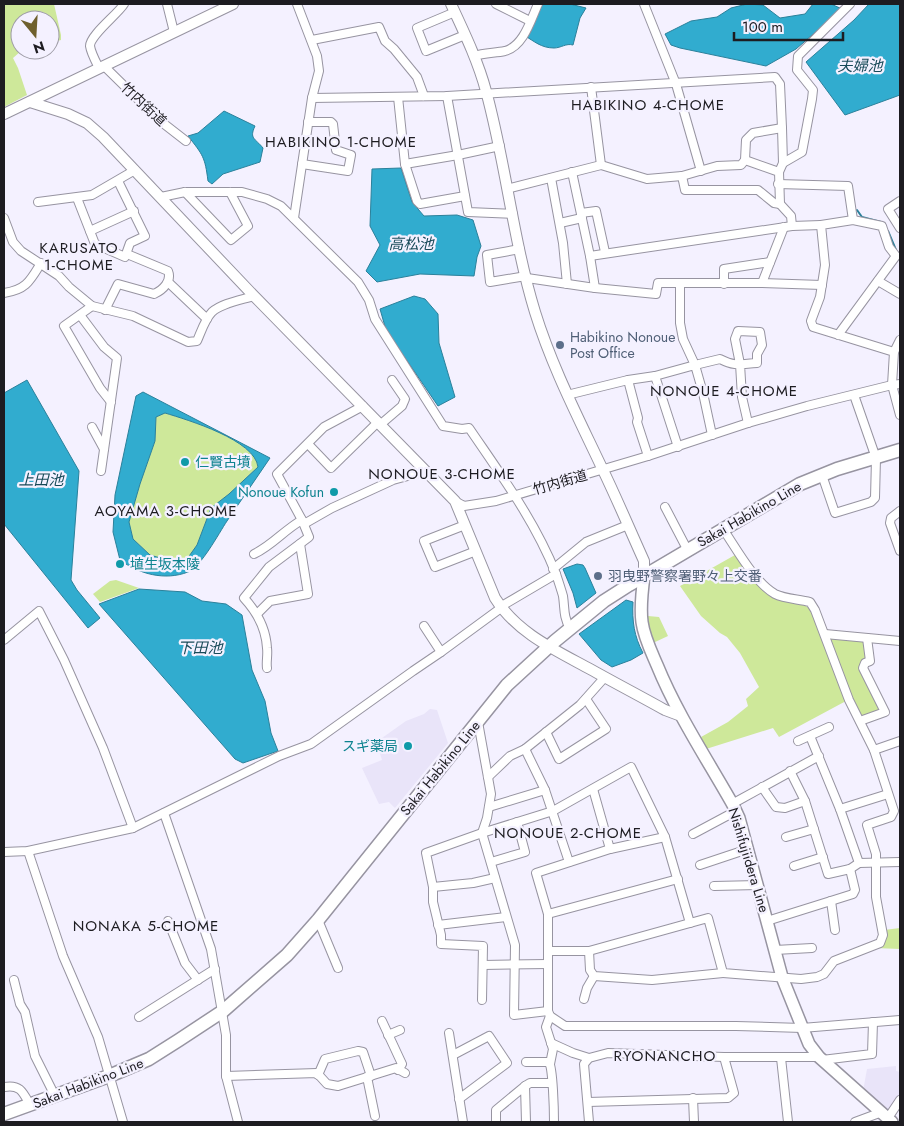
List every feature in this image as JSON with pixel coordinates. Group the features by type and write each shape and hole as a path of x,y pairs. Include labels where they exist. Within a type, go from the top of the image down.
{"main road":[{"name":"Sakai Habikino Line","path":"4,1114 109,1076 149,1059 223,1011 287,955 318,920 508,685 549,646 604,601 687,549 800,484 900,450"},
{"name":"Nishifujiidera Line","path":"644,576 641,609 643,629 662,678 681,716 734,808 748,849 782,977 809,1044 821,1058 887,1118"}],"street":[{"path":"101,67 90,46 92,38 124,4"},
{"path":"167,4 174,32"},
{"path":"4,114 233,4"},
{"path":"294,218 312,98 319,71 312,40 297,4"},
{"path":"496,4 530,21"},
{"path":"474,56 513,48 526,31 538,4"},
{"path":"644,4 676,84 700,171"},
{"path":"783,163 802,152 812,99 813,90 797,70 798,56 850,4"},
{"path":"465,35 426,51 416,28 453,8 465,35 474,56 486,92 500,146 507,189 535,312 567,395 603,469 644,561 644,576"},
{"path":"312,40 379,27 385,41 417,77 424,96"},
{"name":"竹内街道","path":"101,67 186,142"},
{"path":"312,98 447,96 486,92 676,84 774,77 780,84 783,163 779,172 778,184 780,204 791,216 788,227 770,262 762,283"},
{"path":"590,87 601,165"},
{"path":"447,96 468,212 513,214"},
{"path":"398,97 405,164 417,201 420,204 465,196"},
{"path":"30,102 68,114 87,123 104,137 254,296 455,501 464,506 480,505 514,495 536,532 554,571 562,595 564,617 570,629"},
{"path":"302,164 348,171 351,155 336,150 333,124 331,122 308,122"},
{"path":"507,189 601,165 646,179 682,176 717,166 741,165 745,160 746,140 753,133 782,128"},
{"path":"405,164 458,156 500,146"},
{"path":"745,160 779,172"},
{"path":"38,202 92,195 135,170"},
{"path":"572,172 595,288"},
{"path":"682,176 685,190 758,190 774,203 780,204"},
{"path":"551,178 564,243 567,284"},
{"path":"77,198 95,244 125,257 130,243 145,236 118,181"},
{"path":"778,184 848,186 853,220"},
{"path":"185,192 231,240 248,226 230,192"},
{"name":"竹内街道","path":"161,197 185,192 242,192 268,199 281,206 358,282 369,300 375,319 444,426 462,429 469,428 514,495 678,447 748,423 896,384"},
{"path":"900,202 888,209 900,228"},
{"path":"90,231 134,211"},
{"path":"560,223 596,211 605,252"},
{"path":"4,218 12,242 21,251 59,276 69,288 92,306 133,316 188,342 197,341 212,312 220,307 254,296"},
{"path":"590,256 605,252 853,220 882,226 889,247 898,255 838,335"},
{"path":"821,225 825,265 820,297 811,321 813,327 894,352"},
{"path":"520,249 487,255 490,282 526,277 595,288 656,294 658,283 822,285"},
{"path":"104,310 118,284 154,294 159,292 168,282 170,276 168,271 126,254"},
{"path":"724,284 724,269 770,262"},
{"path":"4,293 12,292 28,284 41,264"},
{"path":"878,281 900,294"},
{"path":"168,282 207,319"},
{"path":"680,284 680,323 683,339 695,365 712,435"},
{"path":"92,306 64,326 100,388 111,402"},
{"path":"80,315 104,347 117,358 100,471"},
{"path":"567,395 628,380 655,376 720,359 732,365 740,364 757,363 757,354 762,345 760,332 738,331 735,339 740,364 740,385 748,423"},
{"path":"900,340 894,352 900,415"},
{"path":"655,376 678,447"},
{"path":"308,444 331,468 380,423 402,406 405,399 392,380"},
{"path":"628,380 648,456"},
{"path":"822,475 835,513 871,502 875,498 876,458 854,395"},
{"path":"267,668 267,649 260,621 257,614 244,598 269,567 309,538 303,522 277,474 324,427 363,406"},
{"path":"92,427 104,449"},
{"path":"254,554 273,543 294,525 393,480 426,471"},
{"path":"455,501 495,598 516,623 539,641 665,710 681,716"},
{"path":"665,507 687,549"},
{"path":"900,511 891,518 890,523 900,551"},
{"path":"465,525 424,541 436,567 476,551"},
{"path":"4,852 28,851 133,828 279,756 311,744 554,571 586,542 628,525"},
{"path":"594,976 652,980 723,974 801,979 817,977 824,974 834,961 880,943 883,935 876,897 876,854 867,825 891,817 894,811 874,750 849,700 825,634 810,602 777,595 770,590 749,568 724,528"},
{"path":"257,614 270,601 308,594 300,544"},
{"path":"4,640 39,611 64,660 103,748 133,828"},
{"path":"424,626 441,652"},
{"path":"825,634 900,641"},
{"path":"860,721 885,712 863,668 870,661 867,638"},
{"path":"488,777 510,756 525,749 586,699 605,677"},
{"path":"546,732 559,759 606,729 586,699"},
{"path":"478,722 491,794 482,833 515,945 514,1015 549,1013 565,1026 708,1025 802,1028 900,1020"},
{"path":"798,742 829,727"},
{"path":"810,736 840,809 859,863"},
{"path":"874,750 900,742"},
{"path":"525,749 545,790 569,862"},
{"path":"693,834 734,808 762,787 819,756"},
{"path":"482,1000 482,946 441,944 426,853 553,811 631,767 665,836 690,923"},
{"path":"790,771 805,800 828,874 850,869 859,863 900,862"},
{"path":"762,787 776,807 785,808 805,800"},
{"path":"593,789 610,849"},
{"path":"489,806 545,790"},
{"path":"840,809 888,794"},
{"path":"164,813 211,949 226,1035 226,1076 237,1122"},
{"path":"490,862 525,852 517,822"},
{"path":"786,838 814,829"},
{"path":"554,1122 552,1067 550,1064 553,1049 546,1027 549,1013 548,914 536,873 610,849 665,836"},
{"path":"700,865 748,849"},
{"path":"28,851 63,956 98,1037 123,1122"},
{"path":"794,866 822,857"},
{"path":"767,921 853,894 855,890 850,869"},
{"path":"433,887 473,883 495,878"},
{"path":"548,914 678,879"},
{"path":"714,886 758,885"},
{"path":"831,901 835,930"},
{"path":"438,925 506,917"},
{"path":"549,951 589,951 708,918 723,974"},
{"path":"318,920 338,968"},
{"path":"168,922 185,963 198,980"},
{"path":"775,950 812,948"},
{"path":"589,951 590,970 594,976"},
{"path":"482,965 548,964"},
{"path":"139,1017 215,970"},
{"path":"584,999 587,988 594,976"},
{"path":"14,980 20,1004 25,1012 35,1056 55,1096"},
{"path":"226,1076 317,1073 327,1084 338,1086 396,1068 402,1071 402,1064 382,1021"},
{"path":"551,1043 589,1058 608,1053 821,1058 872,1054 873,1022"},
{"path":"388,1035 400,1030"},
{"path":"449,1033 463,1122"},
{"path":"453,1055 489,1036 507,1063 459,1099"},
{"path":"318,1075 325,1059 358,1050 363,1052 376,1116"},
{"path":"588,1102 728,1098 734,1093 724,1057"},
{"path":"589,1058 584,1064 589,1122"},
{"path":"781,1058 788,1122"},
{"path":"526,1062 549,1062 550,1064"},
{"path":"496,1122 496,1110 525,1086 530,1083 552,1083"},
{"path":"4,1087 12,1086 22,1091 30,1105"},
{"path":"525,1086 526,1122"},
{"path":"693,1098 694,1122"},
{"path":"855,1122 887,1118 900,1100"}],"shaded area":[{"path":"430,709 437,710 448,743 395,808 389,802 379,804 362,768 382,760 377,744 382,738 406,721 424,714"},
{"path":"896,1066 896,1071 900,1072 900,1098 888,1112 863,1091 867,1069"}],"green space":[{"path":"4,4 54,4 55,10 10,10 10,60 14,60 18,68 27,95 4,107"},
{"path":"165,413 204,426 233,440 254,457 258,467 211,508 197,545 187,560 177,563 150,555 133,539 129,522 155,441 156,417"},
{"path":"735,555 753,580 770,596 780,600 799,602 811,611 819,626 846,701 779,737 773,728 706,749 701,737 728,722 748,706 746,699 759,687 740,653 727,637 701,616 680,586"},
{"path":"116,580 139,588 100,602 93,594 110,581"},
{"path":"648,616 659,617 668,636 653,643 647,626"},
{"path":"828,636 865,640 867,660 863,662 882,711 861,718 850,697"},
{"path":"900,928 900,949 875,948 884,930"}],"water":[{"path":"543,4 570,4 586,8 580,18 573,45 549,48 525,36"},
{"path":"747,4 763,5 780,18 805,14 813,4 831,4 842,9 796,49 766,66 680,48 671,45 665,34 691,21 717,17 731,8"},
{"name":"夫婦池","path":"869,4 900,4 900,95 845,115 806,62 854,20"},
{"path":"224,111 255,126 253,136 263,148 260,162 223,174 212,184 208,181 202,157 188,136 198,133"},
{"name":"高松池","path":"401,168 412,202 424,216 457,215 473,220 481,246 474,276 420,274 377,282 366,271 380,245 370,226 372,169"},
{"path":"414,296 425,299 438,314 439,343 455,397 438,406 386,330 380,309"},
{"name":"上田池","path":"27,380 79,471 71,580 100,618 88,628 4,524 4,393"},
{"path":"143,392 270,458 204,557 193,569 179,575 152,575 127,565 120,560 113,532 115,495 136,396","holes":["165,413 204,426 233,440 254,457 258,467 211,508 197,545 187,559 177,563 150,555 133,539 129,522 155,441 156,417"]},
{"path":"577,564 583,565 585,568 596,593 577,608 563,569"},
{"name":"下田池","path":"139,589 185,592 202,601 226,604 242,615 252,670 265,701 271,733 278,751 243,763 235,759 99,604"},
{"path":"626,600 633,602 634,628 643,653 612,667 601,660 579,634"}],"waterway":[{"path":"857,210 862,217 881,222"},
{"path":"888,231 896,250"}],"place":[{"name":"Habikino Nonoue Post Office","path":"560,345"},
{"name":"仁賢古墳","path":"185,462"},
{"name":"Nonoue Kofun","path":"334,492"},
{"name":"埴生坂本陵","path":"120,564"},
{"name":"羽曳野警察署野々上交番","path":"598,576"},
{"name":"スギ薬局","path":"408,746"}],"district":[{"name":"HABIKINO 4-CHOME","path":"648,105"},
{"name":"HABIKINO 1-CHOME","path":"341,142"},
{"name":"KARUSATO 1-CHOME","path":"79,256"},
{"name":"NONOUE 4-CHOME","path":"724,391"},
{"name":"NONOUE 3-CHOME","path":"442,474"},
{"name":"AOYAMA 3-CHOME","path":"166,511"},
{"name":"NONOUE 2-CHOME","path":"568,833"},
{"name":"NONAKA 5-CHOME","path":"146,926"},
{"name":"RYONANCHO","path":"665,1056"}]}
